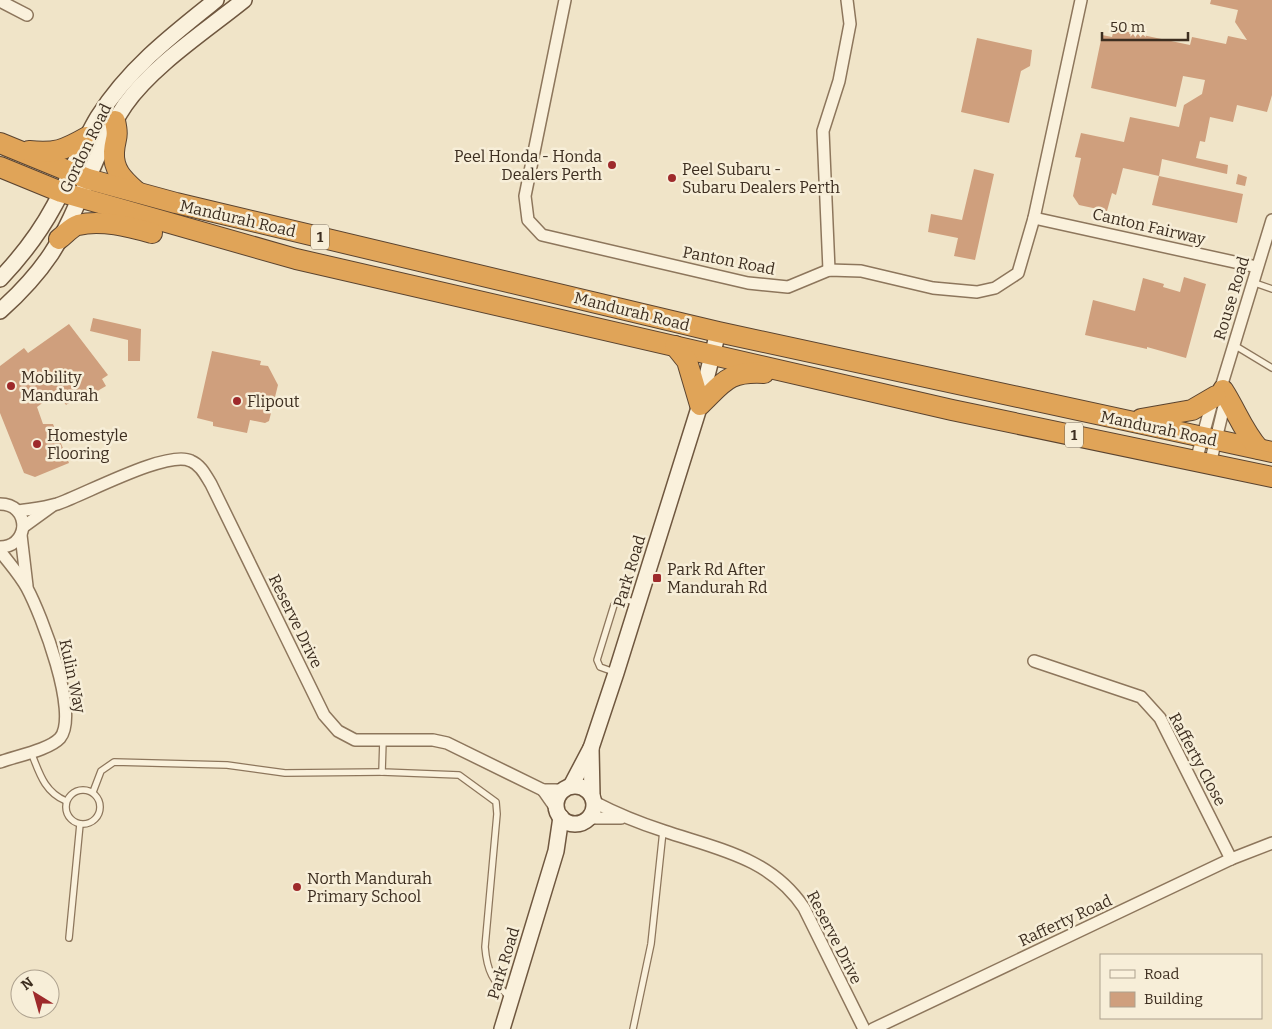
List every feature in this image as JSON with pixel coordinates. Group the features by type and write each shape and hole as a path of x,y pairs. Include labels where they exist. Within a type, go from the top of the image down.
{"highway":[{"path":"115,121 118,136 114,151 115,168 122,179 138,193"},
{"path":"7,146 49,153 65,149 87,137"},
{"name":"Mandurah Road","path":"7,146 79,176 138,193 724,333 1265,451"},
{"name":"Mandurah Road","path":"0,167 70,195 254,249 952,410 1272,477"},
{"path":"59,239 78,225 105,224 126,226 218,250 254,249"},
{"path":"674,346 687,361 700,405 730,376 746,372 800,375"},
{"path":"1126,420 1192,410 1220,390 1233,405 1241,424 1265,451"}],"street":[{"name":"Gordon Road","path":"79,176 87,137 97,118 125,80 168,38 216,0"},
{"path":"216,0 227,14"},
{"name":"Gordon Road","path":"0,311 36,274 59,239 70,195 79,176 126,103 152,75 244,0"},
{"name":"Panton Road","path":"565,0 525,196 528,220 542,235 748,283 788,287 829,270 861,271 933,288 977,292 996,288 1018,273 1034,218 1081,0"},
{"path":"829,270 823,131 839,81 850,24 847,0"},
{"path":"0,1 27,15"},
{"name":"Gordon Road","path":"0,279 19,259 52,210 70,195"},
{"name":"Canton Fairway","path":"1034,218 1257,267"},
{"name":"Rouse Road","path":"1203,462 1210,439 1220,390 1272,220"},
{"name":"Park Road","path":"567,788 591,748 700,405 719,356 724,333"},
{"name":"Reserve Drive","path":"18,512 56,504 157,463 178,458 191,460 202,470 211,484 324,715 338,732 355,740 433,740 447,743 543,790 559,813"},
{"path":"2,502 18,512"},
{"name":"Reserve Drive","path":"0,547 11,545 22,531 56,504"},
{"name":"Kulin Way","path":"18,512 22,531 27,587"},
{"name":"Kulin Way","path":"0,551 27,587 53,647 66,718 65,730 60,738 51,746 0,762"},
{"name":"Rafferty Close","path":"1034,662 1141,697 1160,718 1231,859"},
{"name":"Park Road","path":"591,748 593,799"},
{"path":"567,788 583,788 593,799 586,820 571,823 559,813 557,799 567,788"},
{"name":"Reserve Drive","path":"543,790 567,788"},
{"name":"Reserve Drive","path":"593,799 626,818 745,857 767,870 793,891 804,908 864,1029"},
{"name":"Park Road","path":"502,1029 556,851 559,813"},
{"name":"Reserve Drive","path":"586,820 626,818"},
{"name":"Park Road","path":"556,851 586,820"},
{"name":"Rafferty Road","path":"873,1029 1231,859 1272,843"}],"lane":[{"path":"1252,282 1272,289"},
{"path":"1234,345 1272,368"},
{"path":"616,673 600,667 597,660 616,602 623,598 637,603"},
{"path":"382,772 383,740"},
{"path":"31,751 43,782 52,793 66,801"},
{"path":"93,792 101,772 114,762 227,765 286,773 382,772 459,775 496,802 498,814 485,947 486,966 493,978 510,998"},
{"path":"87,790 93,792 100,802 99,814 91,822 80,824 67,815 66,801 75,791 87,790"},
{"path":"69,938 80,824"},
{"path":"633,1029 651,944 663,831"}],"building":[{"path":"1211,0 1272,0 1272,95 1267,112 1237,105 1233,122 1210,117 1205,142 1200,141 1196,158 1228,165 1227,174 1162,159 1159,176 1123,168 1116,195 1112,193 1107,211 1079,205 1073,196 1081,158 1075,157 1081,133 1124,142 1130,117 1179,127 1184,105 1202,94 1205,80 1183,76 1176,107 1091,88 1102,35 1112,37 1114,29 1190,45 1192,37 1226,44 1228,36 1247,40 1235,22 1238,10 1210,4"},
{"path":"977,38 1032,50 1030,66 1021,71 1009,123 961,112"},
{"path":"974,169 994,174 975,260 954,256 958,238 928,232 931,214 962,220"},
{"path":"1238,174 1247,177 1245,186 1236,184"},
{"path":"1159,176 1243,194 1237,223 1152,205"},
{"path":"1184,277 1206,284 1186,358 1147,347 1147,349 1085,335 1093,300 1135,311 1143,278 1164,284 1163,287 1180,292"},
{"path":"93,318 141,329 140,361 128,361 128,340 90,331"},
{"path":"69,324 108,375 102,379 106,386 89,396 85,392 66,405 57,392 37,407 43,424 53,424 69,463 35,477 24,473 0,413 0,366 24,348 28,353"},
{"name":"Flipout","path":"212,351 261,361 260,365 268,366 278,385 269,421 265,423 250,420 247,433 213,426 213,422 197,418"}],"place":[{"name":"Peel Honda - Honda Dealers Perth","path":"612,165"},
{"name":"Peel Subaru - Subaru Dealers Perth","path":"672,178"},
{"name":"Mobility Mandurah","path":"11,386"},
{"name":"Flipout","path":"237,401"},
{"name":"Homestyle Flooring","path":"37,444"},
{"name":"Park Rd After Mandurah Rd","path":"657,578"},
{"name":"North Mandurah Primary School","path":"297,887"}]}
